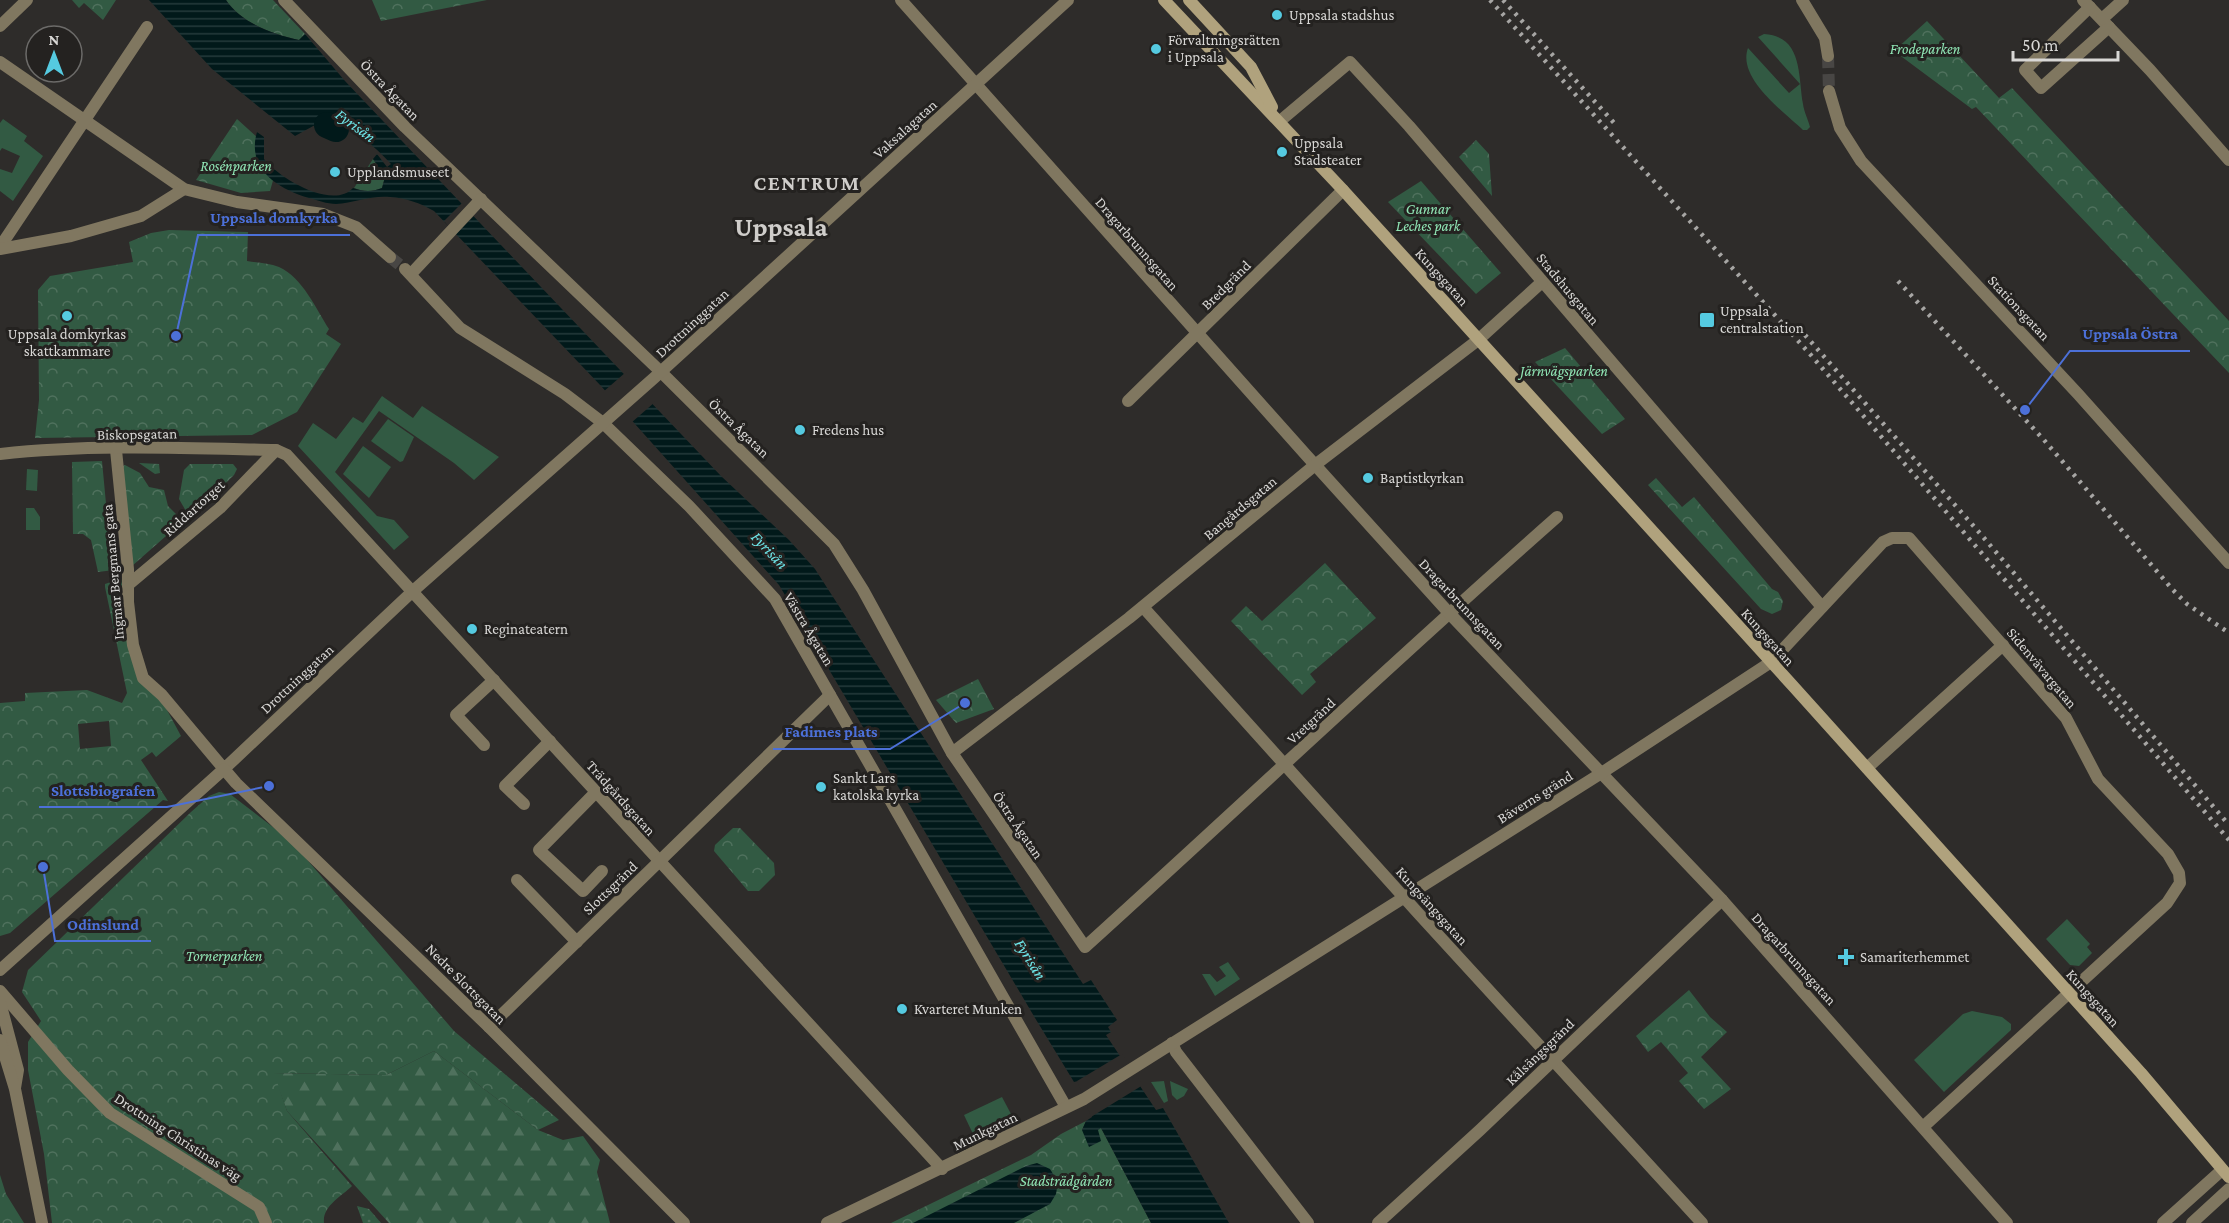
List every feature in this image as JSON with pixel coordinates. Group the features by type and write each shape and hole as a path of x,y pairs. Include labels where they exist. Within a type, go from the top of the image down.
{"main road":[{"name":"Kungsgatan","path":"1164,0 1343,190 1867,768 2227,1171"},
{"name":"Kungsgatan","path":"1189,0 1251,67 1280,121"},
{"path":"1201,0 1251,67"}],"street":[{"path":"0,26 27,0"},
{"name":"Östra Ågatan","path":"284,0 477,203 662,372 834,544 863,590 952,753 1085,947"},
{"name":"Dragarbrunnsgatan","path":"901,0 1197,335 1449,613 1722,900 2007,1223"},
{"name":"Vaksalagatan","path":"760,279 977,85 1068,0"},
{"path":"1802,0 1826,38 1828,56"},
{"path":"2123,0 2105,23 2041,88 2025,69 2087,4 2105,23 2229,160"},
{"path":"0,248 147,27"},
{"path":"0,62 184,189 237,202 323,214 356,227 390,257"},
{"name":"Stadshusgatan","path":"1280,121 1350,62 1822,607"},
{"name":"Stationsgatan","path":"1829,91 1840,128 1861,161 2070,386 2229,563"},
{"path":"0,248 71,236 141,216 184,189"},
{"name":"Bredgränd","path":"1128,401 1343,190"},
{"name":"Västra Ågatan","path":"477,203 408,272 460,328 565,393 603,423 689,506 775,599 1066,1107"},
{"name":"Drottninggatan","path":"0,970 224,769 413,591 662,372 760,279"},
{"name":"Bangårdsgatan","path":"952,753 1143,607 1315,465 1478,340 1542,282"},
{"name":"Ingmar Bergmans gata","path":"116,450 134,645 143,678 162,695 224,769"},
{"name":"Trädgårdsgatan","path":"276,450 286,455 413,591 658,862 942,1169"},
{"name":"Biskopsgatan","path":"0,454 32,451 276,450"},
{"name":"Riddartorget","path":"128,585 220,508 276,450"},
{"name":"Vretgränd","path":"1085,947 1557,517"},
{"name":"Bäverns gränd","path":"1151,1057 1600,774 1771,662 1882,542 1892,537 1909,538"},
{"name":"Sidenvävargatan","path":"1909,538 2066,717 2098,779 2168,854 2178,873 2180,883 2167,903 2069,994"},
{"name":"Kungsängsgatan","path":"1143,607 1403,897 1702,1223"},
{"path":"1867,768 2003,645"},
{"path":"484,745 456,715 494,680"},
{"name":"Slottsgränd","path":"489,1027 830,695"},
{"path":"524,804 505,786 550,741"},
{"name":"Nedre Slottsgatan","path":"224,769 489,1027 684,1223"},
{"path":"596,792 539,850 583,891 602,871"},
{"path":"517,880 577,942"},
{"name":"Kålsängsgränd","path":"1378,1223 1722,900"},
{"name":"Drottning Christinas väg","path":"0,991 68,1070 110,1113 259,1207 266,1223"},
{"path":"1923,1127 2069,994"},
{"path":"0,1002 18,1070 15,1089"},
{"path":"9,1029 11,1020 16,1017 27,1020"},
{"path":"0,1040 15,1089 42,1223"},
{"path":"1172,1043 1179,1056 1308,1223"},
{"name":"Munkgatan","path":"827,1223 1084,1099 1151,1057"},
{"path":"2163,1223 2227,1171"},
{"path":"2192,1223 2229,1189"}],"green space":[{"path":"72,0 116,0 103,20 84,3 79,8"},
{"path":"226,0 273,0 305,34 299,40 268,31 240,15"},
{"path":"372,0 487,0 381,21"},
{"name":"Frodeparken","path":"1927,21 1999,98 2012,88 2229,321 2229,373 1976,107 1972,109 1894,51"},
{"path":"1764,34 1777,36 1792,50 1799,70 1804,107 1810,127 1807,130 1803,130 1774,104 1755,82 1749,71 1746,59 1748,48 1789,93 1800,84 1758,37"},
{"path":"3,119 27,136 24,141 43,156 13,201 0,191 0,169 12,173 20,156 2,148 0,151 0,123"},
{"name":"Rosénparken","path":"237,119 259,139 260,158 274,177 270,191 241,193 196,180"},
{"path":"1476,140 1489,154 1492,196 1459,157"},
{"path":"373,159 385,177 382,188 368,191 354,188"},
{"name":"Gunnar Leches park","path":"1421,181 1501,273 1476,294 1388,202"},
{"path":"169,230 248,232 247,261 279,267 288,272 302,286 329,329 326,334 341,344 297,412 252,435 35,438 39,400 38,290 50,276 133,262 129,242 151,233"},
{"name":"Järnvägsparken","path":"1565,348 1625,419 1602,434 1535,362"},
{"path":"382,396 413,418 422,406 499,457 474,480 454,463 379,411 335,472 377,516 394,520 409,537 394,550 298,446 313,423 336,439 353,417 363,423"},
{"path":"388,419 414,437 403,461 400,462 371,441"},
{"path":"363,446 391,467 369,498 343,474"},
{"path":"102,461 114,570 98,572 91,540 83,534 73,534 72,462"},
{"path":"139,463 159,464 160,473 155,474"},
{"path":"190,464 233,464 237,469 234,475 190,518 179,499 184,470"},
{"path":"123,466 140,473 149,487 164,490 168,506 183,521 132,566"},
{"path":"27,469 38,470 37,491 26,490"},
{"path":"1656,478 1682,507 1694,497 1772,589 1778,592 1783,601 1781,610 1772,614 1761,609 1648,485"},
{"path":"26,508 34,508 40,517 40,530 26,530"},
{"path":"1325,563 1376,618 1310,674 1316,682 1302,695 1231,621 1246,606 1262,621"},
{"path":"122,580 131,643 181,736 156,757 152,752 141,760 168,801 163,800 10,933 0,936 0,703 25,701 25,693 87,690 122,703 127,693 105,584","holes":["109,721 111,746 80,749 78,724"]},
{"path":"978,679 994,709 956,723 936,700"},
{"name":"Tornerparken","path":"219,792 230,794 291,841 454,1031 559,1120 538,1130 434,1051 386,1075 274,1073 287,1111 352,1186 329,1206 324,1223 52,1223 44,1154 28,1070 28,1042 41,1021 22,992 28,970 191,812 209,796"},
{"path":"733,828 740,828 774,863 775,875 759,891 748,891 714,851 715,845"},
{"path":"2067,919 2090,944 2087,947 2092,953 2079,966 2070,965 2046,939"},
{"path":"1228,962 1240,979 1215,996 1202,974 1210,974 1217,982 1226,976 1219,967"},
{"path":"1689,990 1710,1017 1727,1032 1701,1057 1731,1089 1704,1109 1679,1081 1688,1073 1661,1042 1648,1052 1636,1036"},
{"path":"1972,1011 2002,1017 2011,1024 2011,1030 1944,1092 1914,1060 1963,1014"},
{"path":"434,1051 538,1130 563,1140 583,1136 600,1160 597,1172 610,1223 389,1223 287,1111 273,1073 386,1075"},
{"path":"1164,1081 1168,1101 1164,1103 1151,1082"},
{"path":"1170,1081 1188,1089 1184,1096 1177,1100 1172,1095"},
{"path":"1002,1097 1011,1114 973,1134 964,1115"},
{"name":"Stadsträdgården","path":"1086,1121 1082,1130 1101,1128 1151,1223 891,1223 1031,1155 1061,1134"},
{"path":"0,1175 6,1194 24,1223 0,1223"},
{"path":"357,1206 369,1209 381,1223 363,1223"}],"water":[{"name":"Fyrisån","path":"149,0 226,0 240,15 268,31 299,40 305,34 345,81 721,476 789,540 815,569 1083,984 1091,980 1117,1020 1108,1027 1111,1032 1106,1035 1156,1110 1163,1108 1229,1223 1151,1223 1101,1128 1098,1130 1101,1141 1089,1147 1082,1130 1086,1121 1092,1117 1078,1081 1074,1082 1035,1018 779,585 601,386 434,211 413,201 390,197 336,204 326,203 286,189 267,176 256,157 257,132 264,137 264,159 272,167 294,183 320,194 333,196 344,194 353,188 368,191 382,188 385,177 373,159 377,154 387,167 391,164 362,137 326,119 295,136 212,69"},
{"path":"1037,1163 1050,1169 1058,1182 1056,1194 1050,1204 1014,1223 913,1223 1026,1166"}],"pier":[{"path":"462,203 474,216 455,235 444,221"},
{"path":"626,372 655,402 631,423 603,392"},
{"path":"1122,1054 1143,1085 1091,1117 1077,1081"}],"waterway":[{"name":"Fyrisån","path":"327,125 336,129"}],"tunnel":[{"path":"1828,56 1829,91"},
{"path":"390,257 405,269"}],"railway":[{"path":"1490,0 1810,354 2229,840"},
{"path":"1503,0 1616,125"},
{"path":"1898,281 2044,440 2173,590 2187,604 2229,633"},
{"path":"1805,335 1978,531 2229,825"}],"place":[{"name":"Uppsala stadshus","path":"1277,15"},
{"name":"Förvaltningsrätten i Uppsala","path":"1156,49"},
{"name":"Uppsala Stadsteater","path":"1282,152"},
{"name":"Upplandsmuseet","path":"335,172"},
{"name":"Uppsala domkyrkas skattkammare","path":"67,316"},
{"name":"Uppsala centralstation","path":"1707,320"},
{"name":"Uppsala domkyrka","path":"176,336"},
{"name":"Uppsala Östra","path":"2025,410"},
{"name":"Fredens hus","path":"800,430"},
{"name":"Baptistkyrkan","path":"1368,478"},
{"name":"Reginateatern","path":"472,629"},
{"name":"Fadimes plats","path":"965,703"},
{"name":"Slottsbiografen","path":"269,786"},
{"name":"Sankt Lars katolska kyrka","path":"821,787"},
{"name":"Odinslund","path":"43,867"},
{"name":"Samariterhemmet","path":"1846,957"},
{"name":"Kvarteret Munken","path":"902,1009"}],"district":[{"name":"CENTRUM","path":"807,183"},
{"name":"Uppsala","path":"781,227"}]}
